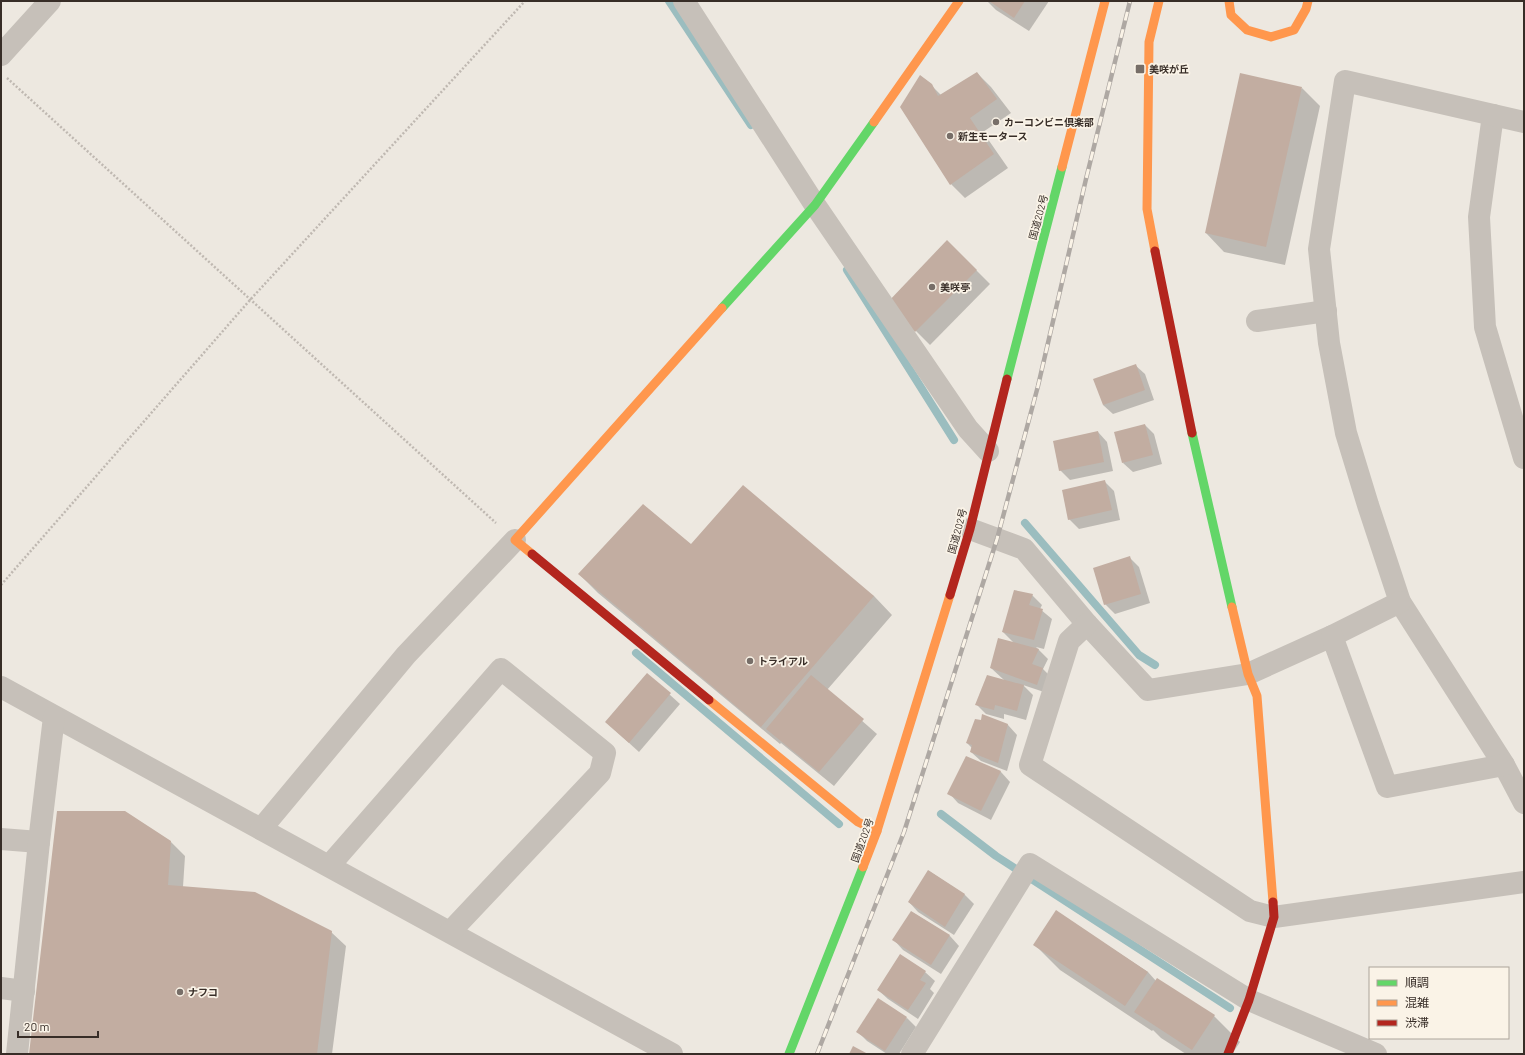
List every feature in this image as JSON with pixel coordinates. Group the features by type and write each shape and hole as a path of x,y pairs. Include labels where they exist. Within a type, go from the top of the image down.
{"main road":[{"path":"877,831 858,822 515,540 809,212 959,1"},
{"name":"国道202号","path":"789,1054 834,944 877,831 970,529 988,451 1105,1"},
{"path":"1160,1 1149,42 1147,209 1168,323 1213,527 1248,674 1257,696 1274,917 1249,1000 1228,1054"},
{"path":"1229,1 1231,15 1246,30 1270,37 1294,30 1306,9 1308,1"}],"street":[{"path":"1,55 50,1"},
{"path":"684,1 809,212 968,429 988,451"},
{"path":"1524,122 1345,81 1319,249 1329,343 1346,433 1400,602 1504,765 1524,803"},
{"path":"1493,115 1479,217 1485,327 1524,458"},
{"path":"1257,321 1326,311"},
{"path":"970,529 1024,549 1087,624 1148,690 1248,674 1332,636 1400,602"},
{"path":"261,829 406,655 515,540"},
{"path":"1087,624 1069,641 1030,765 1250,911 1274,917 1524,882"},
{"path":"1332,636 1387,787 1504,765"},
{"path":"329,866 501,669 605,753 600,773 450,932"},
{"path":"1,687 672,1054"},
{"path":"17,1054 39,842 54,717"},
{"path":"1,839 39,842"},
{"path":"912,1054 1030,864 1249,1000 1376,1054"},
{"path":"1,988 24,991"}],"path":[{"path":"1,585 250,300 525,1"},
{"path":"7,77 515,540"}],"building":[{"path":"989,1 1025,1 1014,18"},
{"name":"新生モータース","path":"977,72 997,99 970,118 994,154 950,185 900,107 920,75 932,84 938,96"},
{"path":"1240,73 1302,87 1266,247 1205,233"},
{"name":"美咲亭","path":"947,240 977,270 915,332 887,303"},
{"path":"1136,364 1145,390 1103,405 1093,379"},
{"path":"1145,424 1153,455 1122,463 1114,432"},
{"path":"1098,431 1104,462 1059,471 1053,441"},
{"path":"1105,480 1112,510 1068,520 1062,490"},
{"name":"トライアル","path":"743,485 874,596 761,727 578,574 643,504 691,544"},
{"path":"1130,556 1141,594 1104,605 1093,568"},
{"path":"1014,590 1033,594 1029,605 1043,609 1034,640 1002,632"},
{"path":"998,638 1039,649 1032,664 1043,668 1037,685 990,668"},
{"path":"647,673 671,693 629,743 605,722"},
{"path":"811,675 864,719 819,772 766,729"},
{"path":"987,675 1024,685 1017,711 995,705 994,710 975,705"},
{"path":"982,714 1008,724 998,763 970,752 972,745 966,743 975,719 981,720"},
{"path":"966,756 1001,771 981,811 947,794"},
{"name":"ナフコ","path":"57,811 125,811 171,841 168,885 255,892 332,931 317,1054 29,1054"},
{"path":"928,870 965,894 945,927 908,902"},
{"path":"1056,910 1148,972 1125,1006 1033,945"},
{"path":"911,911 950,935 931,965 892,940"},
{"path":"900,954 926,971 920,980 926,983 908,1010 877,990"},
{"path":"1157,978 1215,1015 1192,1050 1134,1012"},
{"path":"878,998 907,1017 885,1051 856,1032"},
{"path":"853,1046 868,1054 849,1054"}],"waterway":[{"path":"669,1 751,125"},
{"path":"847,270 954,440"},
{"path":"1025,523 1139,655 1155,665"},
{"path":"636,653 839,824"},
{"path":"941,814 996,856 1230,1008"}],"railway":[{"path":"817,1054 904,832 997,539 1038,386 1086,179 1130,1"}],"traffic: fast":[{"path":"722,308 815,205 874,122"},
{"path":"1007,379 1062,167"},
{"path":"1192,433 1232,607"},
{"path":"789,1054 863,867"}],"traffic: slow":[{"path":"874,122 959,1"},
{"path":"1062,167 1105,1"},
{"path":"1155,251 1147,209 1149,42 1159,1"},
{"path":"1229,1 1231,15 1247,30 1271,37 1294,30 1306,9 1308,1"},
{"path":"532,554 515,540 722,308"},
{"path":"863,867 877,831 950,595"},
{"path":"1232,607 1248,674 1257,696 1273,902"},
{"path":"709,700 858,822 877,831"}],"traffic: jam":[{"path":"1155,251 1192,433"},
{"path":"950,595 970,529 1007,379"},
{"path":"532,554 709,700"},
{"path":"1228,1054 1249,1000 1274,917 1273,902"}],"place":[{"name":"美咲が丘","path":"1140,69"},
{"name":"カーコンビニ倶楽部","path":"996,122"},
{"name":"新生モータース","path":"950,136"},
{"name":"美咲亭","path":"932,287"},
{"name":"トライアル","path":"750,661"},
{"name":"ナフコ","path":"180,992"}]}
